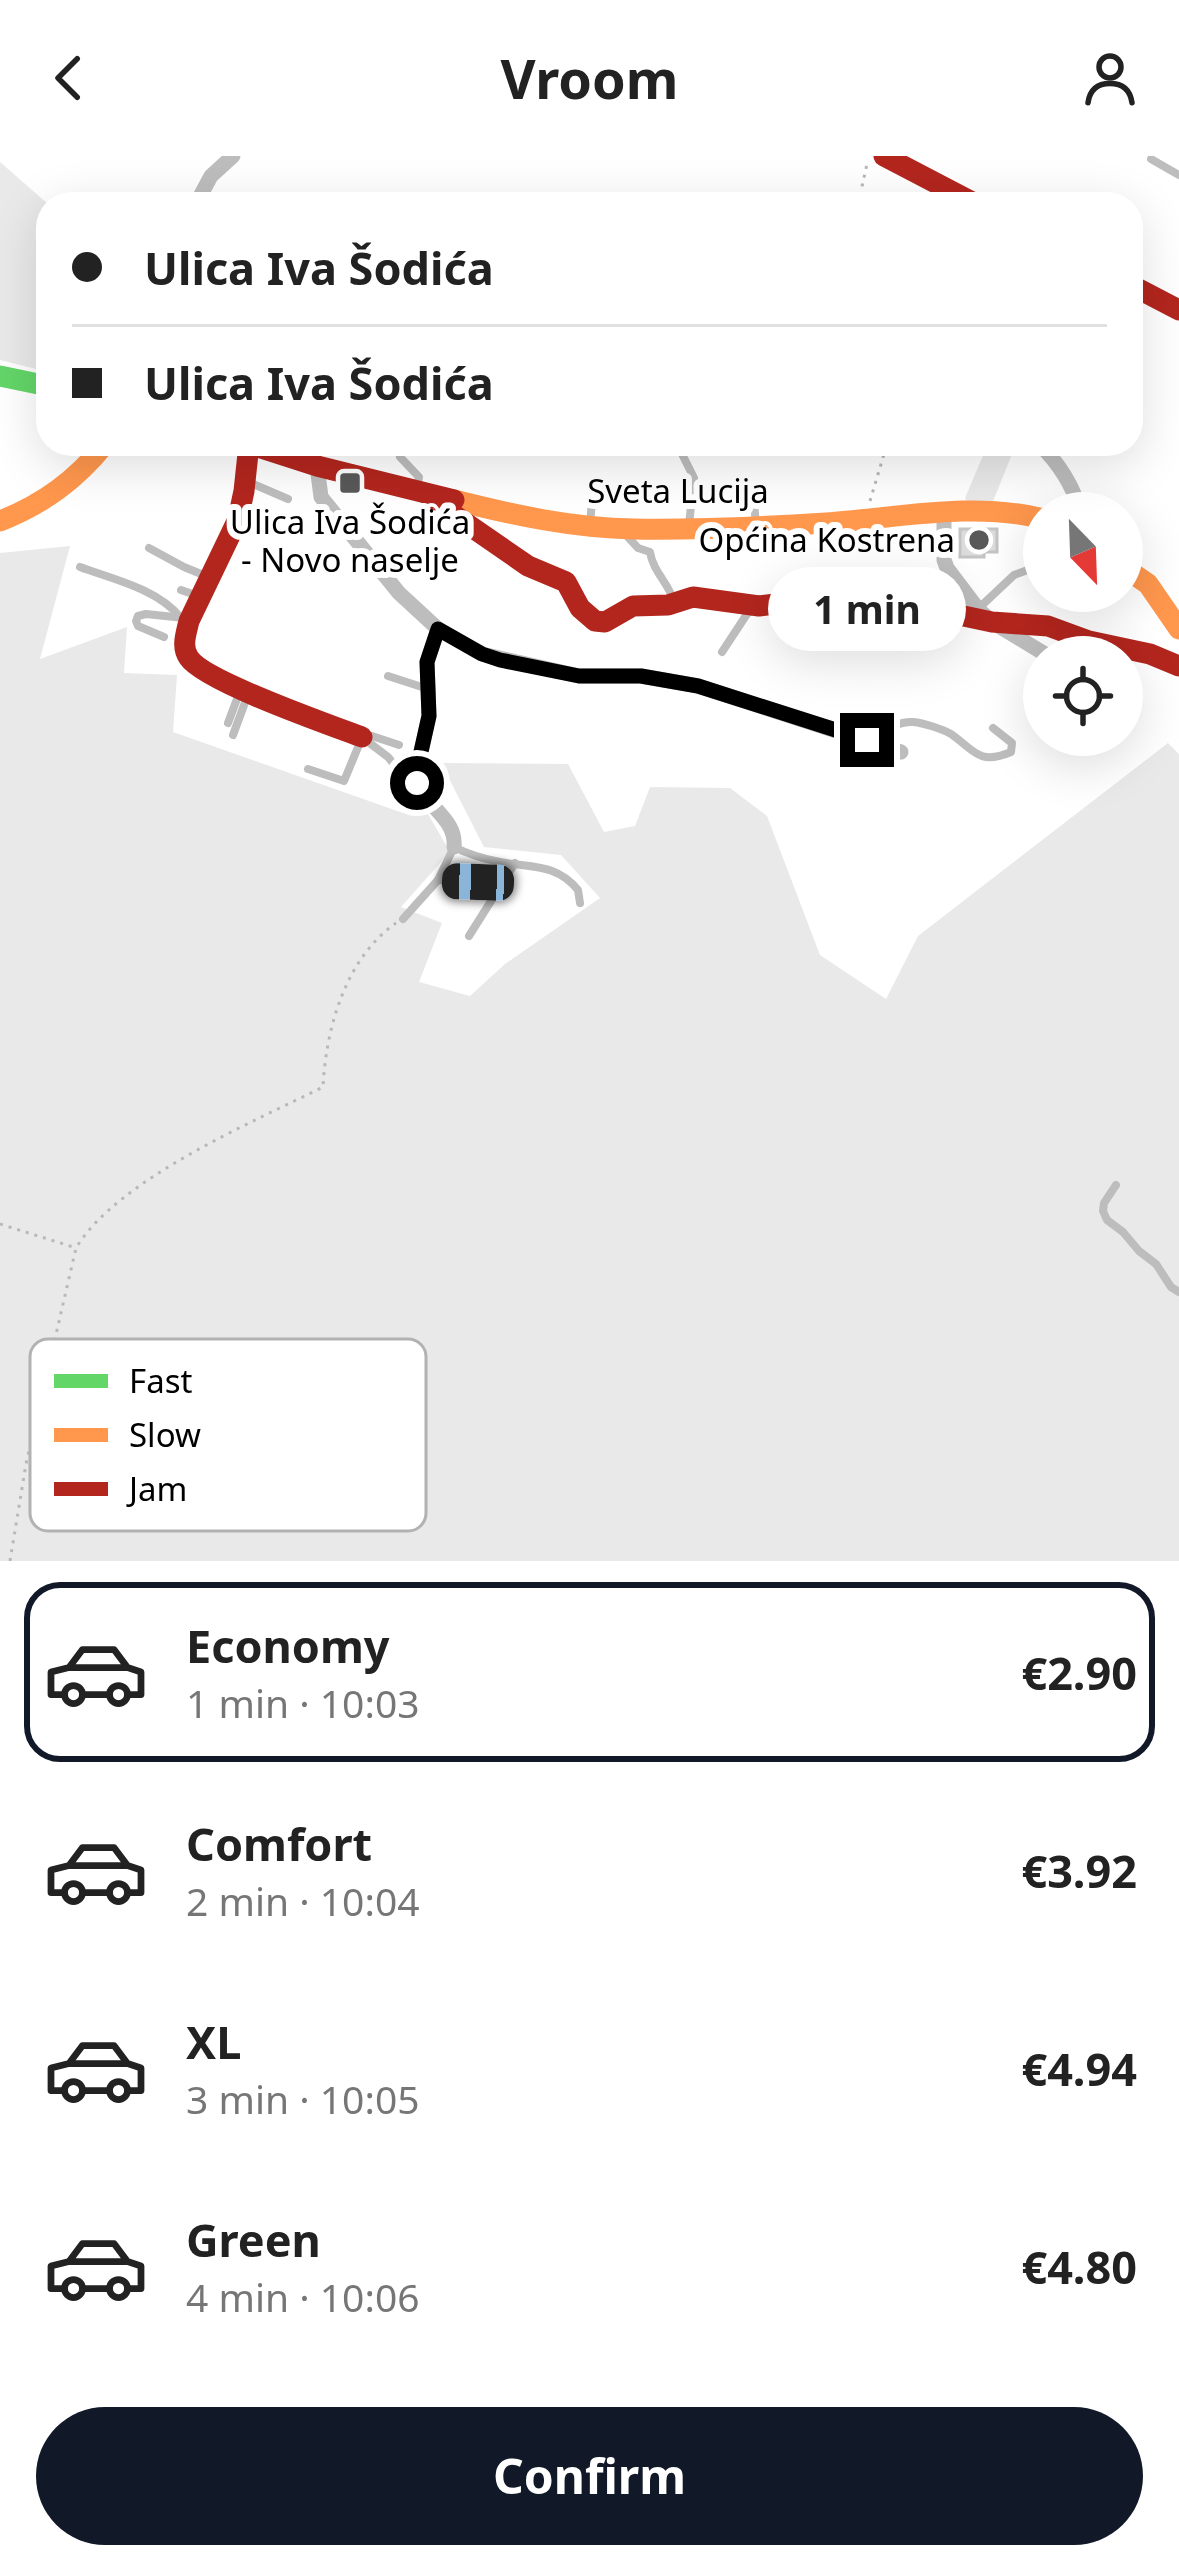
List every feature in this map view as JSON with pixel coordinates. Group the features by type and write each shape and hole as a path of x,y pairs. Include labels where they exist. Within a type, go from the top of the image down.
{"street":[{"path":"202,192 211,176 233,156"},
{"path":"875,161 948,192"},
{"path":"1143,291 1179,310"},
{"path":"0,376 36,384"},
{"path":"0,520 56,493 95,456"},
{"name":"Sveta Lucija","path":"186,618 197,588 231,537 240,512 248,456"},
{"name":"Sveta Lucija","path":"287,456 521,517 590,526 688,527 755,514 848,522 944,513 1023,515"},
{"path":"1051,456 1073,492"},
{"path":"317,466 321,497 399,593 438,629 482,654 579,676 641,676 698,686 901,752"},
{"name":"Sveta Lucija","path":"416,489 528,566 566,582 580,608 596,621 605,622 644,604 668,605 693,597 759,606 834,597 1048,626 1179,666"},
{"name":"Sveta Lucija","path":"944,513 946,568 985,615 1023,640"},
{"path":"1143,581 1179,629"},
{"path":"186,618 184,645 192,663 202,671 362,737"},
{"path":"438,629 427,662 429,716 416,774 430,806 452,826 454,847"}],"lane":[{"path":"1151,159 1179,175"},
{"path":"683,456 694,478 688,527"},
{"path":"400,457 418,477 416,489"},
{"path":"590,526 594,478"},
{"path":"244,480 288,499"},
{"path":"621,528 634,545 650,552 674,603"},
{"path":"149,548 184,567 197,588"},
{"path":"80,567 128,584 186,618"},
{"path":"985,615 1015,575 1023,572"},
{"path":"722,652 747,614 759,606"},
{"path":"164,638 138,626 138,616 186,618"},
{"path":"388,676 427,688"},
{"path":"228,723 245,690"},
{"path":"233,735 245,690"},
{"path":"867,740 912,722 948,732 974,755 1011,752 1012,743 993,728"},
{"path":"362,737 399,745"},
{"path":"308,769 344,782 362,737"},
{"path":"362,737 402,774"},
{"path":"403,919 438,880 454,847 557,871 578,890 580,903"},
{"path":"469,937 515,863"},
{"path":"438,880 478,882"},
{"path":"1117,1185 1104,1203 1107,1220 1179,1292"}],"path":[{"path":"863,192 875,161"},
{"path":"871,497 883,456"},
{"path":"55,1339 76,1248 97,1220 190,1154 323,1087 330,1037 353,968 375,938 403,919"},
{"path":"0,1224 76,1248"},
{"path":"10,1561 30,1447"}],"shaded area":[{"path":"0,162 36,194 36,369 0,360"},
{"path":"983,456 1011,456 992,504 965,498"},
{"path":"70,546 40,659 127,627 124,673 177,675 173,732 403,813 420,800 450,852 401,907 442,923 419,982 470,996 505,964 600,898 561,855 484,847 441,763 568,764 604,832 635,826 650,787 730,788 767,816 820,955 886,999 918,936 1168,743 1179,754 1179,1561 0,1561 0,553"}],"building":[{"name":"Općina Kostrena","path":"960,529 997,529 997,552 960,557"}],"traffic: fast":[{"path":"0,376 36,384"}],"traffic: slow":[{"path":"0,521 58,490 94,456"},
{"path":"454,500 543,520 634,529 778,526 963,511 1023,515"},
{"path":"1143,581 1179,629"}],"traffic: jam":[{"path":"884,156 953,192"},
{"path":"1143,291 1179,310"},
{"path":"248,456 238,519 189,621 187,654 199,668 242,690 362,737"},
{"path":"286,456 454,500"},
{"path":"431,499 528,566 566,582 580,608 595,621 605,622 633,606 668,605 693,597 759,606 834,597 1048,626 1179,666"}],"place":[{"name":"Ulica Iva Šodića - Novo naselje","path":"350,483"},
{"name":"Općina Kostrena","path":"979,540"}],"route":[{"path":"417,783 429,716 427,662 438,629 500,660 579,676 641,676 698,686 867,740"}]}
